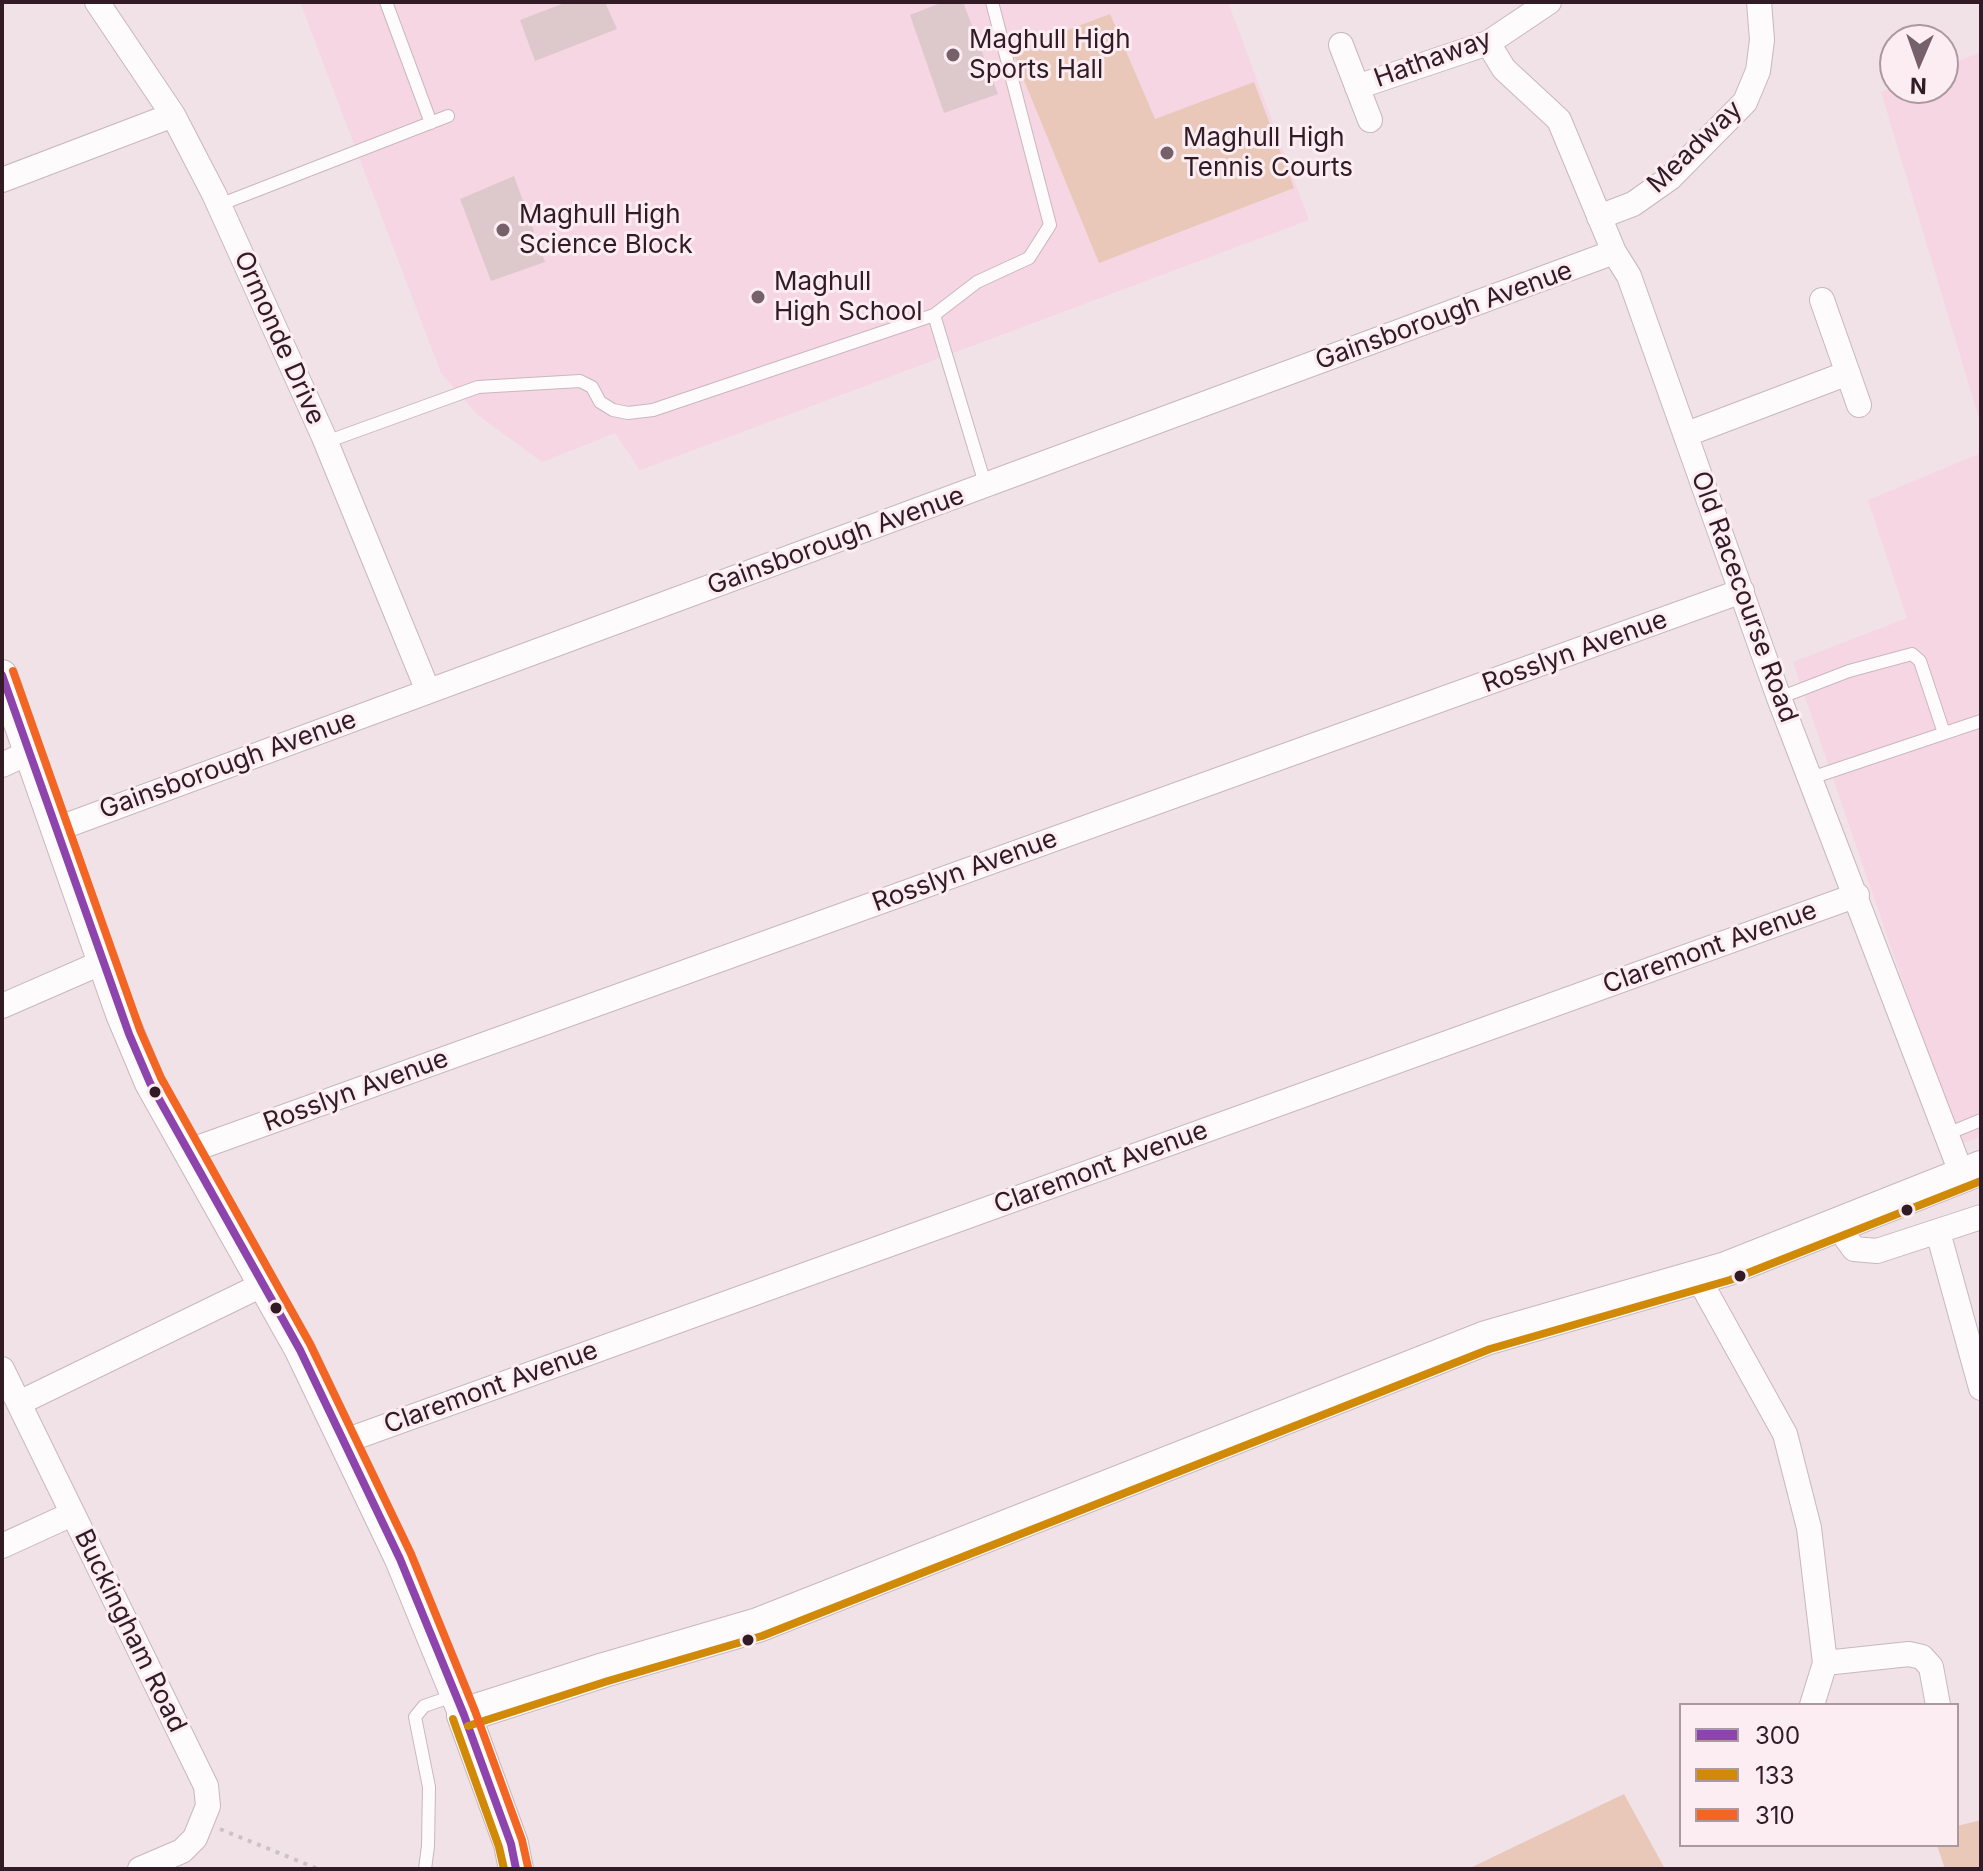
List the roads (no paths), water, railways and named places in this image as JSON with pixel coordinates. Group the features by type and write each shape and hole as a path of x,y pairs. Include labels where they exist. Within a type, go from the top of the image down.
{"main road":[{"path":"516,1869 511,1844 460,1705 604,1670 758,1625 1486,1338 1726,1269 1972,1171"}],"street":[{"name":"Ormonde Drive","path":"97,2 173,115 219,205 326,442 428,691"},
{"name":"Hathaway","path":"1357,87 1488,43 1549,2"},
{"name":"Meadway","path":"1599,217 1633,204 1670,178 1745,102 1758,71 1762,40 1759,2"},
{"name":"Old Racecourse Road","path":"1488,43 1504,69 1559,120 1614,252 1629,276 1779,698 1947,1134 1972,1171"},
{"name":"Hathaway","path":"1341,45 1370,120"},
{"path":"2,180 173,115"},
{"name":"Gainsborough Avenue","path":"57,829 1614,252"},
{"path":"1822,300 1859,405"},
{"path":"1687,434 1848,373"},
{"name":"Rosslyn Avenue","path":"189,1151 1742,591"},
{"path":"2,675 121,1014 150,1083 264,1284 345,1441 400,1559 460,1705"},
{"path":"2,765 30,752"},
{"name":"Claremont Avenue","path":"345,1441 1857,895"},
{"path":"2,1006 103,962"},
{"path":"1836,1224 1854,1249 1877,1251 1981,1217"},
{"path":"1938,1232 1981,1388"},
{"path":"1695,1278 1705,1290 1785,1434 1809,1528 1825,1663 1813,1703"},
{"path":"19,1403 264,1284"},
{"name":"Buckingham Road","path":"2,1369 206,1786 208,1806 195,1838 182,1851 140,1869"},
{"path":"2,1546 72,1514"},
{"path":"1825,1663 1909,1654 1922,1657 1931,1667 1938,1703"}],"lane":[{"path":"386,2 431,123"},
{"path":"326,442 478,387 580,381 592,387 600,402 613,410 640,413 934,315 977,282 1029,258 1050,225 992,2"},
{"path":"219,205 448,116"},
{"path":"934,315 986,487"},
{"path":"1779,698 1849,671 1912,654 1920,661 1944,733"},
{"path":"1811,778 1981,721"},
{"path":"1947,1134 1981,1120"},
{"path":"425,1869 429,1787 415,1717 424,1706 460,1705"}],"place":[{"name":"Maghull High Sports Hall","path":"953,55"},
{"name":"Maghull High Tennis Courts","path":"1167,153"},
{"name":"Maghull High Science Block","path":"503,230"},
{"name":"Maghull High School","path":"758,297"}]}
